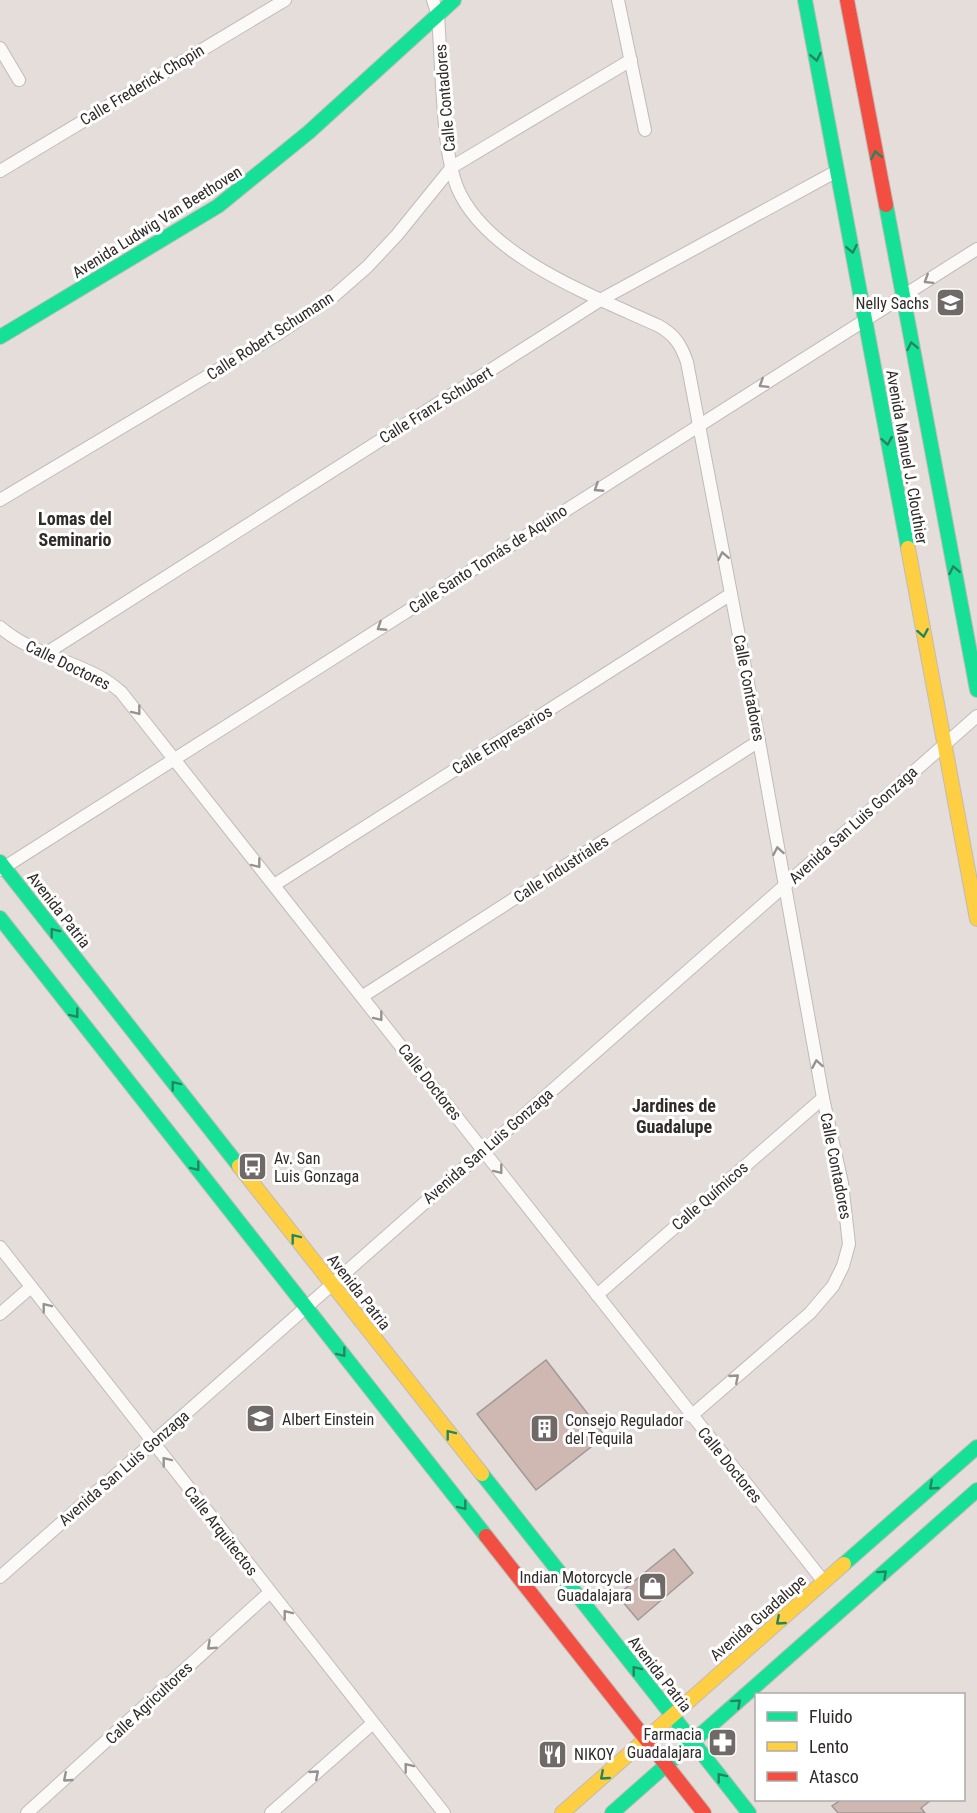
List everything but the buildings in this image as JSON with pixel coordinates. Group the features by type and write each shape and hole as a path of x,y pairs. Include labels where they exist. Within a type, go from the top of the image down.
{"main road":[{"name":"Avenida Ludwig Van Beethoven","path":"0,337 218,206 250,183 286,154 454,0"},
{"name":"Avenida Manuel J. Clouthier","path":"805,0 977,920"},
{"name":"Avenida Manuel J. Clouthier","path":"847,0 977,690"},
{"name":"Avenida Patria","path":"1,867 749,1813"},
{"path":"0,918 704,1813"},
{"name":"Avenida Guadalupe","path":"561,1813 977,1447"},
{"path":"612,1813 977,1490"}],"street":[{"name":"Calle Frederick Chopin","path":"0,171 285,0"},
{"name":"Calle Contadores","path":"433,0 438,15 446,131 457,187 468,206 503,244 549,273 659,326 671,333 681,344 687,362 759,741 823,1098 842,1183 849,1244 834,1286 810,1313 691,1416"},
{"path":"618,0 645,130"},
{"path":"0,48 19,80"},
{"name":"Calle Robert Schumann","path":"0,500 278,334 335,295 367,267 397,235 452,166 631,60"},
{"name":"Calle Franz Schubert","path":"45,654 602,299 837,171"},
{"name":"Calle Santo Tomás de Aquino","path":"1,867 977,249"},
{"name":"Calle Empresarios","path":"274,885 731,594"},
{"name":"Calle Doctores","path":"0,627 13,638 102,678 122,692 824,1582"},
{"name":"Avenida San Luis Gonzaga","path":"0,1577 977,716"},
{"name":"Calle Industriales","path":"363,996 759,741"},
{"name":"Calle Químicos","path":"597,1295 823,1098"},
{"name":"Calle Arquitectos","path":"0,1247 444,1813"},
{"path":"0,1314 31,1287"},
{"name":"Calle Agricultores","path":"27,1813 270,1592"},
{"path":"271,1813 373,1723"}],"traffic: fast":[{"path":"0,337 218,206 309,132 454,0"},
{"path":"805,0 908,548"},
{"path":"886,205 977,690"},
{"path":"0,862 239,1166"},
{"path":"0,918 486,1536"},
{"path":"844,1564 977,1447"},
{"path":"482,1474 749,1813"},
{"path":"612,1813 977,1490"}],"traffic: slow":[{"path":"908,548 977,919"},
{"path":"239,1166 482,1474"},
{"path":"562,1813 844,1564"}],"traffic: jam":[{"path":"847,0 886,205"},
{"path":"486,1536 704,1813"}],"place":[{"name":"Nelly Sachs","path":"950,303"},
{"name":"Av. San Luis Gonzaga","path":"253,1167"},
{"name":"Albert Einstein","path":"261,1419"},
{"name":"Consejo Regulador del Tequila","path":"544,1429"},
{"name":"Indian Motorcycle Guadalajara","path":"653,1586"},
{"name":"Farmacia Guadalajara","path":"723,1743"},
{"name":"NIKOY","path":"553,1754"}],"district":[{"name":"Lomas del Seminario","path":"75,528"},
{"name":"Jardines de Guadalupe","path":"674,1115"}]}
